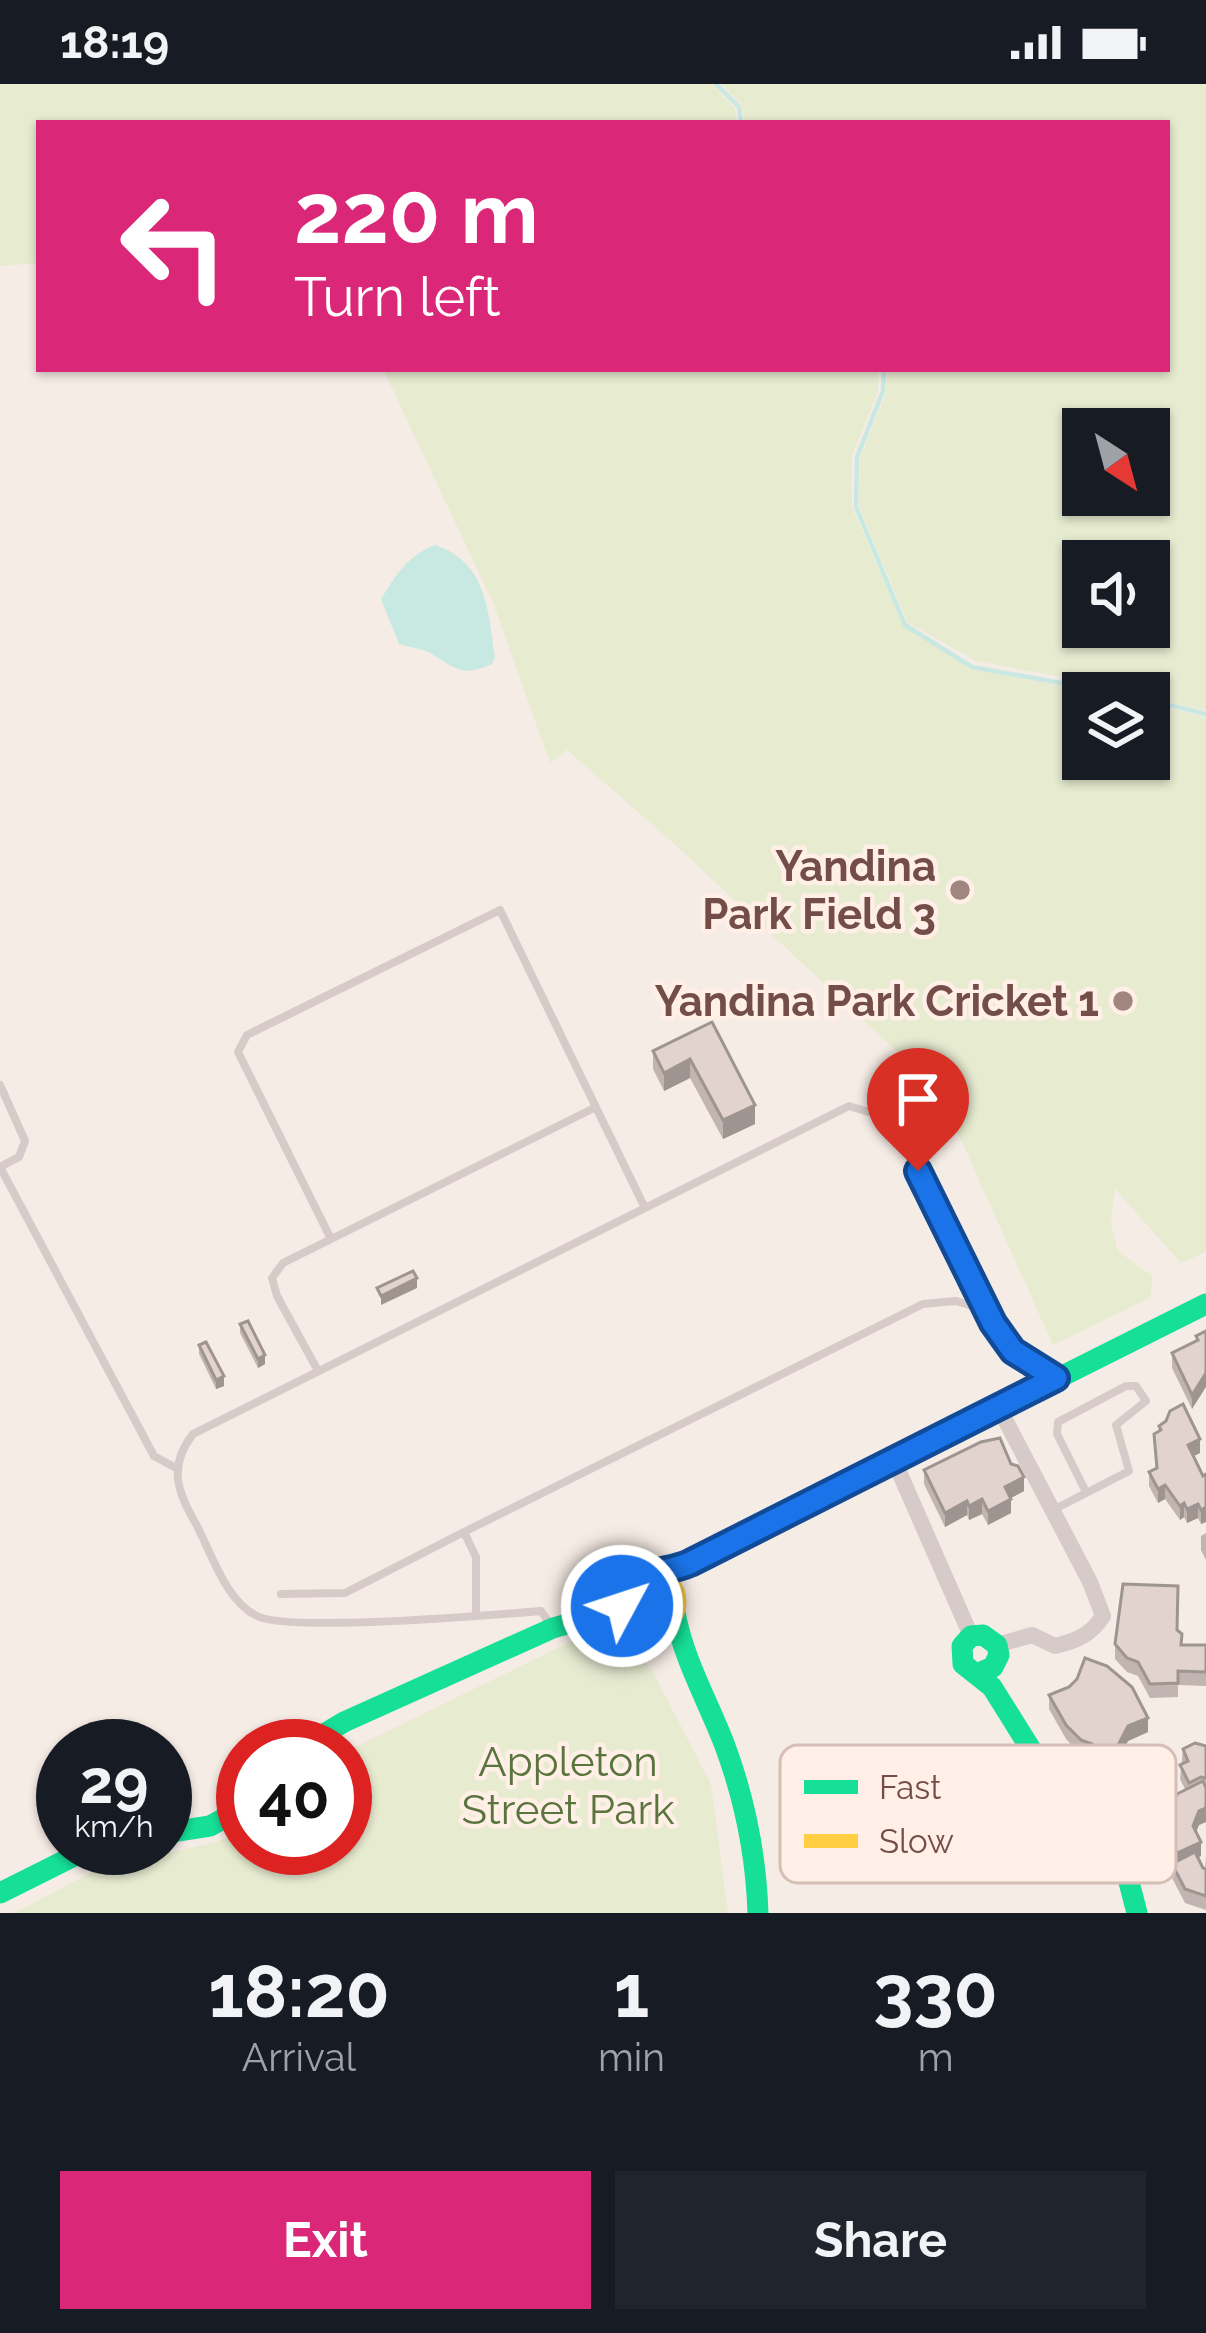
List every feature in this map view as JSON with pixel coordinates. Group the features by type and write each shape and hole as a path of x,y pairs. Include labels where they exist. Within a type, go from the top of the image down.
{"street":[{"path":"351,1719 564,1625 625,1589 638,1576 657,1575 712,1552 1206,1304"},
{"path":"997,1645 1032,1635 1055,1646 1074,1642 1094,1631 1103,1616 998,1406"},
{"path":"893,1458 971,1636"},
{"path":"564,1625 663,1626 712,1552"},
{"path":"657,1575 672,1586 683,1657 714,1720 743,1800 758,1878 758,1913"},
{"path":"625,1589 622,1606 638,1625 683,1657"},
{"path":"980,1673 996,1664 997,1645 988,1636 971,1636 962,1646 961,1658 995,1690 1028,1745"},
{"path":"0,1893 36,1875"},
{"path":"1132,1883 1137,1913"}],"lane":[{"path":"331,1239 238,1052 247,1035 500,910 644,1206"},
{"path":"0,1084 25,1141 19,1157 0,1167 154,1456 176,1468"},
{"path":"564,1625 541,1611 302,1622 259,1618 235,1598 184,1503 176,1468 193,1434 849,1106 882,1116 901,1136 986,1310 1013,1351 1056,1378"},
{"path":"317,1369 277,1296 272,1278 283,1263 594,1108"},
{"path":"281,1594 344,1593 923,1304 956,1301 986,1310"},
{"path":"1051,1510 1087,1492 1129,1471 1116,1425 1146,1401 1136,1386 1126,1386 1058,1422 1057,1434 1087,1492"},
{"path":"464,1532 476,1557 476,1616"}],"green space":[{"path":"0,84 712,84 735,108 737,120 36,120 36,263 0,266"},
{"path":"721,84 1206,84 1206,711 1170,702 1170,672 1062,672 1062,677 976,661 908,623 859,507 860,458 886,392 887,372 1170,372 1170,120 744,120 742,106"},
{"path":"384,372 879,372 878,392 852,456 852,507 903,625 971,669 1062,686 1062,780 1170,780 1170,709 1206,717 1206,1252 1181,1263 1115,1189 1111,1223 1117,1250 1153,1277 1150,1298 1053,1345 939,1091 567,750 550,763 494,605"},
{"name":"Appleton Street Park","path":"578,1638 604,1638 632,1646 653,1672 711,1784 728,1913 14,1913 86,1875 192,1875 192,1848 216,1842 216,1875 372,1875 372,1739"}],"water":[{"path":"435,545 465,563 482,590 495,657 492,664 465,670 399,644 381,599 409,561"}],"building":[{"path":"712,1022 755,1105 723,1120 690,1059 664,1073 653,1051"},
{"path":"413,1271 417,1278 381,1296 377,1288"},
{"path":"248,1321 265,1355 258,1359 240,1324"},
{"path":"1206,1331 1206,1373 1192,1395 1172,1353"},
{"path":"206,1342 224,1376 216,1380 199,1345"},
{"path":"1183,1404 1200,1439 1188,1445 1203,1476 1206,1474 1206,1507 1201,1510 1198,1504 1187,1509 1184,1503 1180,1506 1165,1485 1158,1489 1149,1472 1157,1468 1154,1434 1170,1411"},
{"path":"1000,1438 1011,1464 1024,1477 1005,1487 1011,1499 988,1511 982,1499 969,1506 967,1501 945,1513 924,1470 981,1442"},
{"path":"1123,1584 1178,1586 1181,1645 1206,1645 1206,1672 1178,1671 1178,1683 1150,1684 1138,1662 1127,1658 1115,1644"},
{"path":"1085,1658 1107,1666 1132,1687 1148,1718 1128,1726 1118,1745 1081,1740 1049,1695 1077,1679"},
{"path":"1195,1743 1206,1746 1206,1778 1189,1783 1180,1765 1188,1761 1183,1749"},
{"path":"1203,1781 1206,1788 1206,1808 1199,1811 1193,1826 1201,1842 1177,1853 1176,1797"},
{"path":"1195,1852 1206,1869 1206,1896 1185,1889 1176,1862"}],"waterway":[{"path":"716,84 739,107 741,120"},
{"path":"884,372 883,391 857,457 856,507 905,625 972,667 1062,683"},
{"path":"1170,705 1206,714"}],"traffic: fast":[{"path":"657,1575 690,1563 1206,1304"},
{"path":"675,1613 738,1787 752,1849 758,1913"},
{"path":"351,1719 553,1628 574,1622 631,1622"},
{"path":"979,1673 993,1667 999,1655 997,1645 983,1635 971,1636 962,1646 963,1664 992,1687 1028,1745"},
{"path":"192,1829 216,1823"},
{"path":"0,1893 36,1875"},
{"path":"1129,1883 1137,1913"}],"traffic: slow":[{"path":"649,1575 668,1583 676,1602 668,1621 649,1629 630,1621 622,1602 630,1583 649,1575"}],"place":[{"name":"Yandina Park Field 3","path":"960,890"},
{"name":"Yandina Park Cricket 1","path":"1123,1001"}],"route":[{"path":"622,1606 625,1589 638,1576 670,1572 690,1563 1056,1378 1013,1351 993,1323 918,1171"}]}
